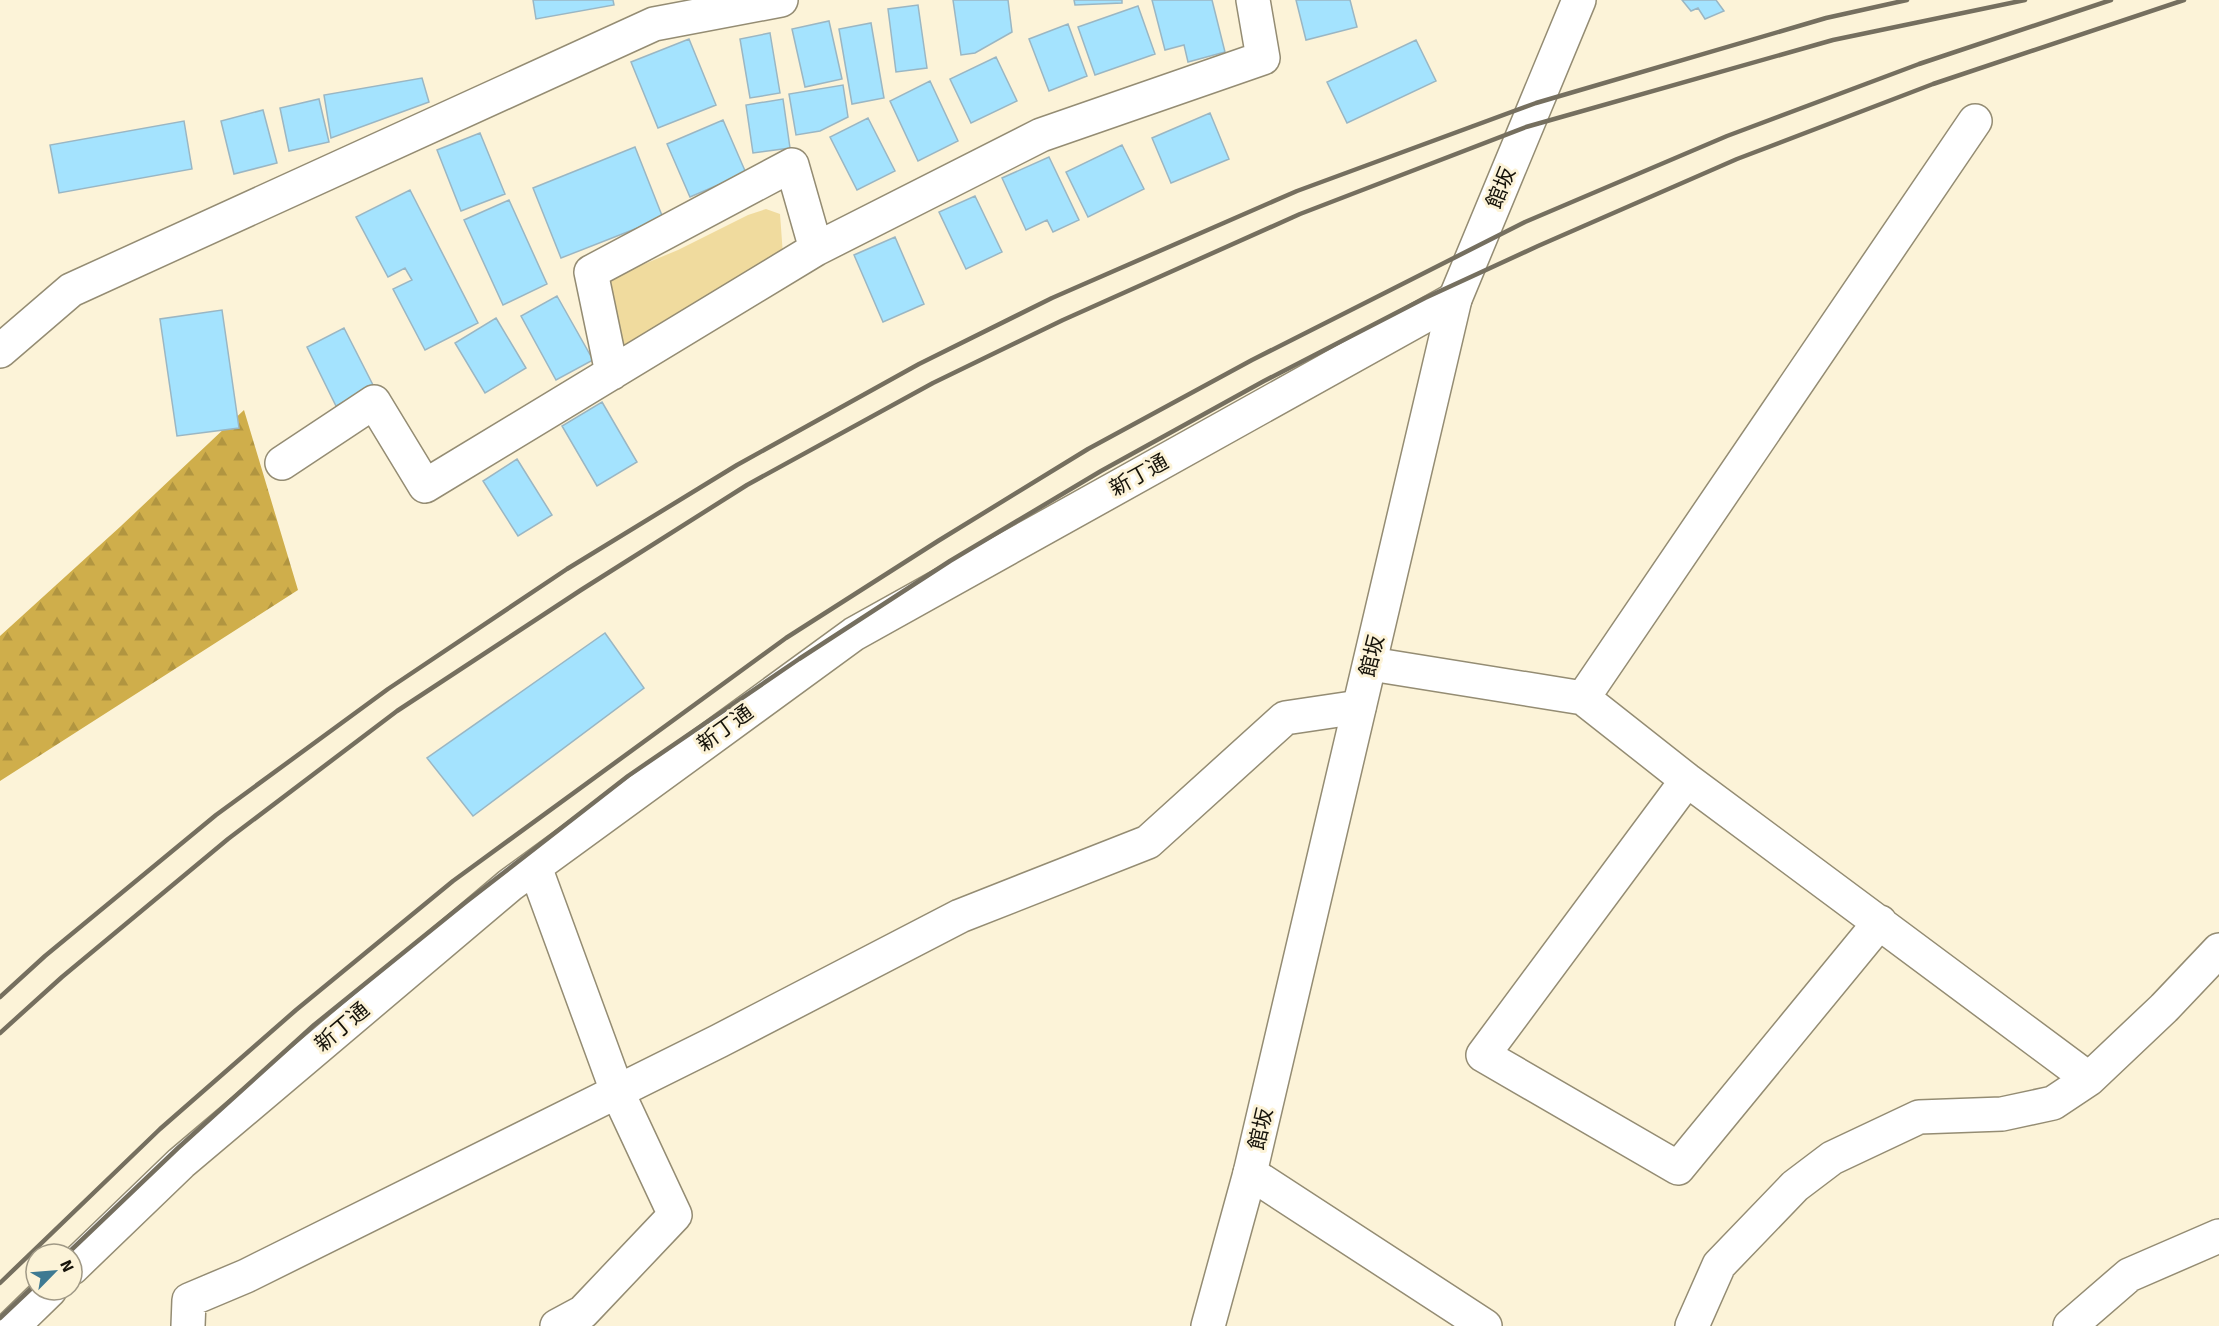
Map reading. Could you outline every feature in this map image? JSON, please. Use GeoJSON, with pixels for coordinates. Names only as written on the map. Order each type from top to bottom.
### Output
{"type":"FeatureCollection","features":[{"type":"Feature","properties":{"kind":"street"},"geometry":{"type":"LineString","coordinates":[[0,351],[71,290],[652,12],[781,0]]}},
{"type":"Feature","properties":{"kind":"street"},"geometry":{"type":"LineString","coordinates":[[282,463],[374,402],[425,486],[816,249],[1041,135],[1263,58],[1253,0]]}},
{"type":"Feature","properties":{"kind":"street","name":"館坂"},"geometry":{"type":"LineString","coordinates":[[1208,1326],[1250,1173],[1455,299],[1579,0]]}},
{"type":"Feature","properties":{"kind":"street"},"geometry":{"type":"LineString","coordinates":[[1583,698],[1974,121]]}},
{"type":"Feature","properties":{"kind":"street"},"geometry":{"type":"LineString","coordinates":[[612,373],[591,272],[792,165],[816,249]]}},
{"type":"Feature","properties":{"kind":"street","name":"新丁通"},"geometry":{"type":"LineString","coordinates":[[84,1257],[182,1162],[510,885],[855,634],[1455,299]]}},
{"type":"Feature","properties":{"kind":"street"},"geometry":{"type":"LineString","coordinates":[[1371,664],[1583,698],[1687,780],[2089,1079]]}},
{"type":"Feature","properties":{"kind":"street"},"geometry":{"type":"LineString","coordinates":[[188,1326],[189,1300],[246,1276],[617,1091],[960,916],[1148,842],[1285,718],[1359,707]]}},
{"type":"Feature","properties":{"kind":"street"},"geometry":{"type":"LineString","coordinates":[[1687,780],[1483,1055],[1678,1168],[1880,922]]}},
{"type":"Feature","properties":{"kind":"street"},"geometry":{"type":"LineString","coordinates":[[535,867],[617,1091],[675,1215],[583,1312],[557,1326]]}},
{"type":"Feature","properties":{"kind":"street"},"geometry":{"type":"LineString","coordinates":[[1692,1326],[1719,1265],[1795,1186],[1832,1158],[1919,1118],[2002,1114],[2053,1103],[2089,1079],[2164,1008],[2219,950]]}},
{"type":"Feature","properties":{"kind":"street"},"geometry":{"type":"LineString","coordinates":[[1250,1173],[1485,1326]]}},
{"type":"Feature","properties":{"kind":"street"},"geometry":{"type":"LineString","coordinates":[[2071,1326],[2129,1275],[2219,1236]]}},
{"type":"Feature","properties":{"kind":"street"},"geometry":{"type":"LineString","coordinates":[[13,1326],[38,1302]]}},
{"type":"Feature","properties":{"kind":"green space"},"geometry":{"type":"Polygon","coordinates":[[[244,410],[298,590],[0,781],[0,636],[244,410]]]}},
{"type":"Feature","properties":{"kind":"shaded area"},"geometry":{"type":"Polygon","coordinates":[[[766,209],[780,214],[783,255],[623,356],[608,279],[678,250],[748,215],[766,209]]]}},
{"type":"Feature","properties":{"kind":"building"},"geometry":{"type":"Polygon","coordinates":[[[533,0],[613,0],[614,5],[536,19],[533,0]]]}},
{"type":"Feature","properties":{"kind":"building"},"geometry":{"type":"Polygon","coordinates":[[[953,0],[1008,0],[1012,32],[975,53],[961,55],[953,0]]]}},
{"type":"Feature","properties":{"kind":"building"},"geometry":{"type":"Polygon","coordinates":[[[1074,0],[1122,0],[1122,3],[1075,5],[1074,0]]]}},
{"type":"Feature","properties":{"kind":"building"},"geometry":{"type":"Polygon","coordinates":[[[1152,0],[1212,0],[1225,52],[1188,62],[1184,45],[1165,50],[1152,0]]]}},
{"type":"Feature","properties":{"kind":"building"},"geometry":{"type":"Polygon","coordinates":[[[1296,0],[1350,0],[1357,27],[1306,40],[1296,0]]]}},
{"type":"Feature","properties":{"kind":"building"},"geometry":{"type":"Polygon","coordinates":[[[1682,0],[1716,0],[1724,11],[1705,19],[1698,8],[1691,11],[1682,0]]]}},
{"type":"Feature","properties":{"kind":"building"},"geometry":{"type":"Polygon","coordinates":[[[918,5],[927,68],[896,72],[888,9],[918,5]]]}},
{"type":"Feature","properties":{"kind":"building"},"geometry":{"type":"Polygon","coordinates":[[[1138,6],[1155,54],[1095,75],[1078,27],[1138,6]]]}},
{"type":"Feature","properties":{"kind":"building"},"geometry":{"type":"Polygon","coordinates":[[[829,21],[842,79],[805,87],[792,29],[829,21]]]}},
{"type":"Feature","properties":{"kind":"building"},"geometry":{"type":"Polygon","coordinates":[[[871,23],[884,98],[852,104],[839,29],[871,23]]]}},
{"type":"Feature","properties":{"kind":"building"},"geometry":{"type":"Polygon","coordinates":[[[1068,24],[1087,76],[1049,91],[1029,39],[1068,24]]]}},
{"type":"Feature","properties":{"kind":"building"},"geometry":{"type":"Polygon","coordinates":[[[770,33],[780,93],[750,98],[740,39],[770,33]]]}},
{"type":"Feature","properties":{"kind":"building"},"geometry":{"type":"Polygon","coordinates":[[[689,39],[716,105],[658,128],[631,62],[689,39]]]}},
{"type":"Feature","properties":{"kind":"building"},"geometry":{"type":"Polygon","coordinates":[[[1416,40],[1436,81],[1347,123],[1327,82],[1416,40]]]}},
{"type":"Feature","properties":{"kind":"building"},"geometry":{"type":"Polygon","coordinates":[[[996,57],[1017,101],[971,123],[950,79],[996,57]]]}},
{"type":"Feature","properties":{"kind":"building"},"geometry":{"type":"Polygon","coordinates":[[[422,78],[429,102],[331,138],[324,95],[422,78]]]}},
{"type":"Feature","properties":{"kind":"building"},"geometry":{"type":"Polygon","coordinates":[[[930,81],[958,141],[918,161],[890,101],[930,81]]]}},
{"type":"Feature","properties":{"kind":"building"},"geometry":{"type":"Polygon","coordinates":[[[843,85],[848,117],[820,131],[796,135],[789,94],[843,85]]]}},
{"type":"Feature","properties":{"kind":"building"},"geometry":{"type":"Polygon","coordinates":[[[319,99],[329,142],[289,151],[280,108],[319,99]]]}},
{"type":"Feature","properties":{"kind":"building"},"geometry":{"type":"Polygon","coordinates":[[[783,99],[790,148],[753,153],[746,105],[783,99]]]}},
{"type":"Feature","properties":{"kind":"building"},"geometry":{"type":"Polygon","coordinates":[[[263,110],[277,163],[234,174],[221,121],[263,110]]]}},
{"type":"Feature","properties":{"kind":"building"},"geometry":{"type":"Polygon","coordinates":[[[1210,113],[1229,159],[1171,183],[1152,138],[1210,113]]]}},
{"type":"Feature","properties":{"kind":"building"},"geometry":{"type":"Polygon","coordinates":[[[868,118],[895,171],[857,190],[830,137],[868,118]]]}},
{"type":"Feature","properties":{"kind":"building"},"geometry":{"type":"Polygon","coordinates":[[[723,120],[746,173],[690,197],[667,144],[723,120]]]}},
{"type":"Feature","properties":{"kind":"building"},"geometry":{"type":"Polygon","coordinates":[[[184,121],[192,169],[59,193],[50,145],[184,121]]]}},
{"type":"Feature","properties":{"kind":"building"},"geometry":{"type":"Polygon","coordinates":[[[480,133],[505,194],[461,211],[437,150],[480,133]]]}},
{"type":"Feature","properties":{"kind":"building"},"geometry":{"type":"Polygon","coordinates":[[[1122,145],[1144,189],[1088,217],[1066,172],[1122,145]]]}},
{"type":"Feature","properties":{"kind":"building"},"geometry":{"type":"Polygon","coordinates":[[[635,147],[663,218],[561,258],[533,188],[635,147]]]}},
{"type":"Feature","properties":{"kind":"building"},"geometry":{"type":"Polygon","coordinates":[[[1049,157],[1079,220],[1053,232],[1047,220],[1026,230],[1002,178],[1049,157]]]}},
{"type":"Feature","properties":{"kind":"building"},"geometry":{"type":"Polygon","coordinates":[[[410,190],[478,323],[425,350],[393,289],[412,280],[405,268],[388,277],[356,217],[410,190]]]}},
{"type":"Feature","properties":{"kind":"building"},"geometry":{"type":"Polygon","coordinates":[[[975,196],[1002,252],[966,269],[939,212],[975,196]]]}},
{"type":"Feature","properties":{"kind":"building"},"geometry":{"type":"Polygon","coordinates":[[[509,200],[547,284],[503,305],[464,220],[509,200]]]}},
{"type":"Feature","properties":{"kind":"building"},"geometry":{"type":"Polygon","coordinates":[[[895,237],[924,304],[883,322],[854,255],[895,237]]]}},
{"type":"Feature","properties":{"kind":"building"},"geometry":{"type":"Polygon","coordinates":[[[557,296],[593,360],[556,380],[521,316],[557,296]]]}},
{"type":"Feature","properties":{"kind":"building"},"geometry":{"type":"Polygon","coordinates":[[[222,310],[239,428],[177,436],[160,319],[222,310]]]}},
{"type":"Feature","properties":{"kind":"building"},"geometry":{"type":"Polygon","coordinates":[[[496,318],[526,368],[485,393],[455,343],[496,318]]]}},
{"type":"Feature","properties":{"kind":"building"},"geometry":{"type":"Polygon","coordinates":[[[344,328],[374,387],[336,406],[307,347],[344,328]]]}},
{"type":"Feature","properties":{"kind":"building"},"geometry":{"type":"Polygon","coordinates":[[[602,402],[637,462],[597,486],[562,426],[602,402]]]}},
{"type":"Feature","properties":{"kind":"building"},"geometry":{"type":"Polygon","coordinates":[[[517,459],[552,515],[518,536],[483,481],[517,459]]]}},
{"type":"Feature","properties":{"kind":"building"},"geometry":{"type":"Polygon","coordinates":[[[605,633],[644,688],[473,816],[427,758],[605,633]]]}},
{"type":"Feature","properties":{"kind":"railway"},"geometry":{"type":"LineString","coordinates":[[0,997],[45,956],[216,815],[388,689],[567,569],[737,465],[919,364],[1052,298],[1297,191],[1536,103],[1826,18],[1907,0]]}},
{"type":"Feature","properties":{"kind":"railway"},"geometry":{"type":"LineString","coordinates":[[0,1033],[62,977],[228,839],[397,711],[581,590],[747,485],[933,383],[1063,320],[1300,214],[1526,127],[1833,40],[2025,0]]}},
{"type":"Feature","properties":{"kind":"railway"},"geometry":{"type":"LineString","coordinates":[[0,1283],[160,1129],[296,1010],[453,881],[786,638],[1088,449],[1252,360],[1525,222],[1727,136],[1919,64],[2111,0]]}},
{"type":"Feature","properties":{"kind":"railway"},"geometry":{"type":"LineString","coordinates":[[80,1242],[178,1148],[314,1025],[466,902],[628,776],[799,659],[950,561],[1101,471],[1264,381],[1425,298],[1737,159],[1933,84],[2184,0]]}},
{"type":"Feature","properties":{"kind":"railway"},"geometry":{"type":"LineString","coordinates":[[0,1318],[24,1295]]}}]}
